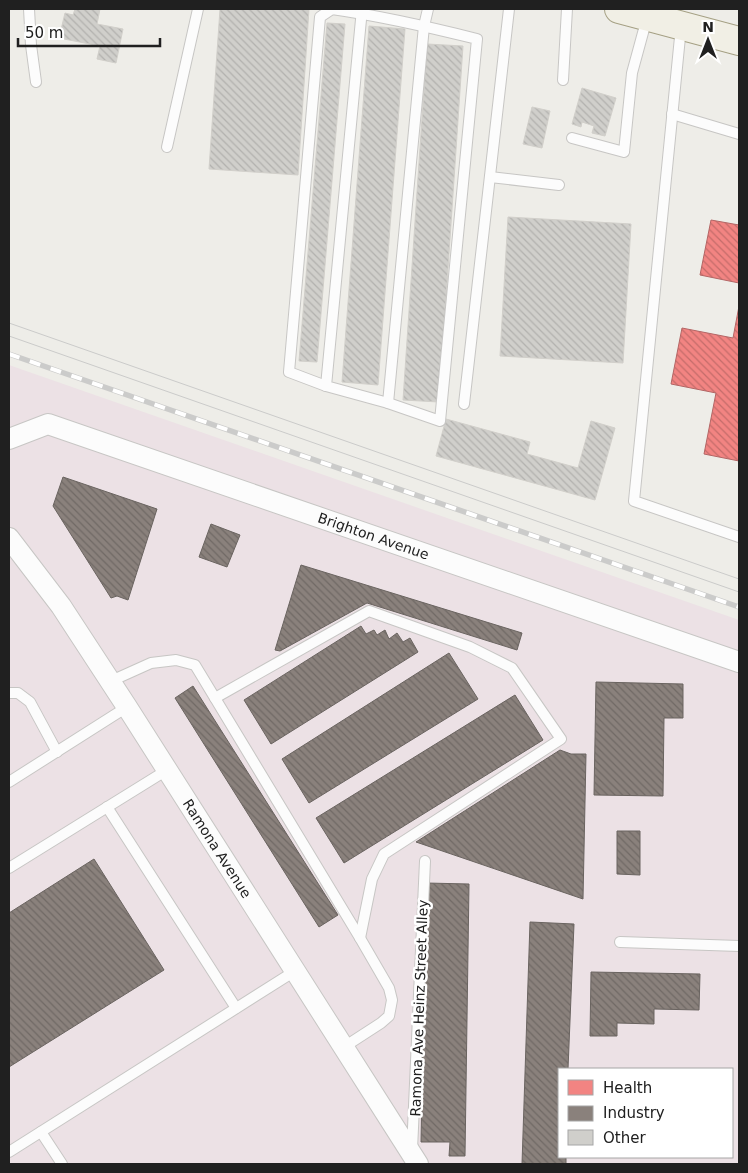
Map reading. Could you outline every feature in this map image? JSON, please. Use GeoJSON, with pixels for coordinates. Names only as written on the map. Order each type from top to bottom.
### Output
{"type":"FeatureCollection","features":[{"type":"Feature","properties":{"kind":"main road"},"geometry":{"type":"LineString","coordinates":[[619,9],[739,41]]}},
{"type":"Feature","properties":{"kind":"street","name":"Brighton Avenue"},"geometry":{"type":"LineString","coordinates":[[9,439],[48,424],[739,662]]}},
{"type":"Feature","properties":{"kind":"street","name":"Ramona Avenue"},"geometry":{"type":"LineString","coordinates":[[9,538],[60,606],[127,707],[415,1160]]}},
{"type":"Feature","properties":{"kind":"lane"},"geometry":{"type":"LineString","coordinates":[[29,9],[36,82]]}},
{"type":"Feature","properties":{"kind":"lane"},"geometry":{"type":"LineString","coordinates":[[168,148],[198,9]]}},
{"type":"Feature","properties":{"kind":"lane"},"geometry":{"type":"LineString","coordinates":[[332,9],[362,11],[477,38],[440,421],[388,403],[326,386],[289,372],[320,17],[332,9]]}},
{"type":"Feature","properties":{"kind":"lane"},"geometry":{"type":"LineString","coordinates":[[388,403],[424,26],[428,9]]}},
{"type":"Feature","properties":{"kind":"lane"},"geometry":{"type":"LineString","coordinates":[[464,404],[509,9]]}},
{"type":"Feature","properties":{"kind":"lane"},"geometry":{"type":"LineString","coordinates":[[563,80],[567,9]]}},
{"type":"Feature","properties":{"kind":"lane"},"geometry":{"type":"LineString","coordinates":[[326,386],[362,11]]}},
{"type":"Feature","properties":{"kind":"lane"},"geometry":{"type":"LineString","coordinates":[[572,138],[624,152],[632,73],[648,17]]}},
{"type":"Feature","properties":{"kind":"lane"},"geometry":{"type":"LineString","coordinates":[[681,26],[634,501],[739,537]]}},
{"type":"Feature","properties":{"kind":"lane"},"geometry":{"type":"LineString","coordinates":[[672,114],[739,134]]}},
{"type":"Feature","properties":{"kind":"lane"},"geometry":{"type":"LineString","coordinates":[[490,177],[559,186]]}},
{"type":"Feature","properties":{"kind":"lane"},"geometry":{"type":"LineString","coordinates":[[215,698],[369,611],[470,647],[512,668],[561,739],[384,854],[372,879],[360,938]]}},
{"type":"Feature","properties":{"kind":"lane"},"geometry":{"type":"LineString","coordinates":[[110,681],[151,663],[176,660],[195,665],[389,988],[392,1000],[389,1016],[344,1047]]}},
{"type":"Feature","properties":{"kind":"lane"},"geometry":{"type":"LineString","coordinates":[[9,694],[18,693],[30,702],[57,752]]}},
{"type":"Feature","properties":{"kind":"lane"},"geometry":{"type":"LineString","coordinates":[[9,782],[127,707]]}},
{"type":"Feature","properties":{"kind":"lane"},"geometry":{"type":"LineString","coordinates":[[9,868],[168,770]]}},
{"type":"Feature","properties":{"kind":"lane"},"geometry":{"type":"LineString","coordinates":[[107,807],[236,1008]]}},
{"type":"Feature","properties":{"kind":"lane","name":"Ramona Ave Heinz Street Alley"},"geometry":{"type":"LineString","coordinates":[[415,1160],[425,861]]}},
{"type":"Feature","properties":{"kind":"lane"},"geometry":{"type":"LineString","coordinates":[[620,942],[739,946]]}},
{"type":"Feature","properties":{"kind":"lane"},"geometry":{"type":"LineString","coordinates":[[9,1152],[295,971]]}},
{"type":"Feature","properties":{"kind":"lane"},"geometry":{"type":"LineString","coordinates":[[41,1132],[62,1164]]}},
{"type":"Feature","properties":{"kind":"shaded area"},"geometry":{"type":"Polygon","coordinates":[[[9,365],[739,620],[739,1164],[9,1164],[9,365]]]}},
{"type":"Feature","properties":{"kind":"building: Health"},"geometry":{"type":"Polygon","coordinates":[[[711,220],[739,225],[739,283],[700,275],[711,220]]]}},
{"type":"Feature","properties":{"kind":"building: Health"},"geometry":{"type":"Polygon","coordinates":[[[739,306],[739,461],[704,454],[716,393],[671,384],[682,328],[733,338],[739,306]]]}},
{"type":"Feature","properties":{"kind":"building: Industry"},"geometry":{"type":"Polygon","coordinates":[[[63,477],[157,509],[128,600],[117,596],[111,598],[53,506],[63,477]]]}},
{"type":"Feature","properties":{"kind":"building: Industry"},"geometry":{"type":"Polygon","coordinates":[[[211,524],[240,535],[227,567],[199,557],[211,524]]]}},
{"type":"Feature","properties":{"kind":"building: Industry"},"geometry":{"type":"Polygon","coordinates":[[[301,565],[522,633],[517,650],[367,603],[280,651],[275,650],[301,565]]]}},
{"type":"Feature","properties":{"kind":"building: Industry"},"geometry":{"type":"Polygon","coordinates":[[[361,626],[366,634],[374,630],[377,635],[385,630],[389,639],[397,633],[403,642],[410,638],[418,652],[271,744],[244,700],[361,626]]]}},
{"type":"Feature","properties":{"kind":"building: Industry"},"geometry":{"type":"Polygon","coordinates":[[[449,653],[478,699],[309,803],[282,759],[449,653]]]}},
{"type":"Feature","properties":{"kind":"building: Industry"},"geometry":{"type":"Polygon","coordinates":[[[596,682],[683,684],[683,718],[664,718],[663,796],[594,795],[596,682]]]}},
{"type":"Feature","properties":{"kind":"building: Industry"},"geometry":{"type":"Polygon","coordinates":[[[193,686],[338,915],[319,927],[175,698],[193,686]]]}},
{"type":"Feature","properties":{"kind":"building: Industry"},"geometry":{"type":"Polygon","coordinates":[[[515,695],[543,740],[344,863],[316,818],[515,695]]]}},
{"type":"Feature","properties":{"kind":"building: Industry"},"geometry":{"type":"Polygon","coordinates":[[[560,750],[571,754],[586,754],[583,899],[416,842],[560,750]]]}},
{"type":"Feature","properties":{"kind":"building: Industry"},"geometry":{"type":"Polygon","coordinates":[[[617,831],[640,831],[640,875],[617,874],[617,831]]]}},
{"type":"Feature","properties":{"kind":"building: Industry"},"geometry":{"type":"Polygon","coordinates":[[[94,859],[164,970],[9,1067],[9,913],[94,859]]]}},
{"type":"Feature","properties":{"kind":"building: Industry"},"geometry":{"type":"Polygon","coordinates":[[[426,883],[469,884],[465,1156],[449,1156],[450,1142],[421,1142],[426,883]]]}},
{"type":"Feature","properties":{"kind":"building: Industry"},"geometry":{"type":"Polygon","coordinates":[[[530,922],[574,924],[568,1068],[558,1068],[558,1158],[566,1158],[566,1164],[522,1164],[530,922]]]}},
{"type":"Feature","properties":{"kind":"building: Industry"},"geometry":{"type":"Polygon","coordinates":[[[591,972],[700,974],[699,1010],[654,1009],[654,1024],[617,1023],[617,1036],[590,1036],[591,972]]]}},
{"type":"Feature","properties":{"kind":"building: Other"},"geometry":{"type":"Polygon","coordinates":[[[75,9],[100,9],[97,24],[123,29],[116,63],[97,59],[100,46],[59,38],[65,13],[73,15],[75,9]]]}},
{"type":"Feature","properties":{"kind":"building: Other"},"geometry":{"type":"Polygon","coordinates":[[[220,9],[309,9],[298,175],[209,169],[220,9]]]}},
{"type":"Feature","properties":{"kind":"building: Other"},"geometry":{"type":"Polygon","coordinates":[[[327,23],[345,24],[317,362],[299,361],[327,23]]]}},
{"type":"Feature","properties":{"kind":"building: Other"},"geometry":{"type":"Polygon","coordinates":[[[369,26],[405,29],[378,385],[342,382],[369,26]]]}},
{"type":"Feature","properties":{"kind":"building: Other"},"geometry":{"type":"Polygon","coordinates":[[[427,44],[463,46],[439,402],[403,400],[427,44]]]}},
{"type":"Feature","properties":{"kind":"building: Other"},"geometry":{"type":"Polygon","coordinates":[[[582,88],[616,98],[605,136],[592,133],[594,126],[582,122],[581,127],[572,124],[582,88]]]}},
{"type":"Feature","properties":{"kind":"building: Other"},"geometry":{"type":"Polygon","coordinates":[[[532,107],[550,111],[542,148],[523,144],[532,107]]]}},
{"type":"Feature","properties":{"kind":"building: Other"},"geometry":{"type":"Polygon","coordinates":[[[508,217],[631,224],[623,363],[500,356],[508,217]]]}},
{"type":"Feature","properties":{"kind":"building: Other"},"geometry":{"type":"Polygon","coordinates":[[[446,419],[530,442],[527,454],[578,468],[591,421],[615,428],[595,500],[436,456],[446,419]]]}},
{"type":"Feature","properties":{"kind":"tram line"},"geometry":{"type":"LineString","coordinates":[[9,323],[739,579]]}},
{"type":"Feature","properties":{"kind":"tram line"},"geometry":{"type":"LineString","coordinates":[[9,336],[739,592]]}},
{"type":"Feature","properties":{"kind":"railway"},"geometry":{"type":"LineString","coordinates":[[9,354],[739,607]]}}]}
